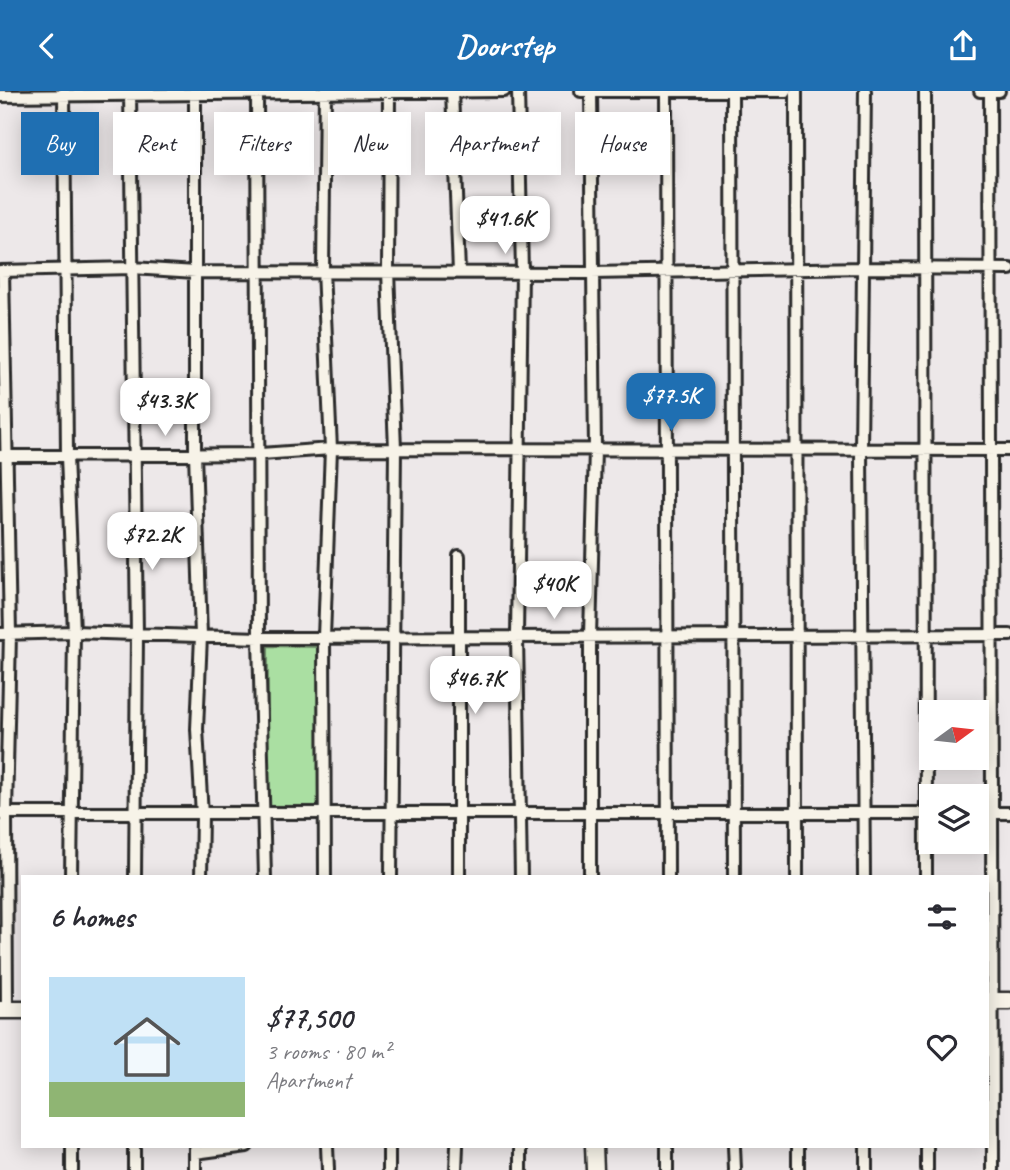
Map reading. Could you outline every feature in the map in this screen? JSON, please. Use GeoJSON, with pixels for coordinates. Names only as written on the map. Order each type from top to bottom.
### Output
{"type":"FeatureCollection","features":[{"type":"Feature","properties":{"kind":"main road"},"geometry":{"type":"LineString","coordinates":[[990,1001],[1010,1001]]}},
{"type":"Feature","properties":{"kind":"main road"},"geometry":{"type":"LineString","coordinates":[[594,1148],[595,1170]]}},
{"type":"Feature","properties":{"kind":"street"},"geometry":{"type":"LineString","coordinates":[[0,96],[64,92],[504,91]]}},
{"type":"Feature","properties":{"kind":"street"},"geometry":{"type":"LineString","coordinates":[[518,91],[522,272],[517,636],[521,875]]}},
{"type":"Feature","properties":{"kind":"street"},"geometry":{"type":"LineString","coordinates":[[581,91],[786,91]]}},
{"type":"Feature","properties":{"kind":"street"},"geometry":{"type":"LineString","coordinates":[[590,875],[590,636],[595,449],[591,91]]}},
{"type":"Feature","properties":{"kind":"street"},"geometry":{"type":"LineString","coordinates":[[796,91],[797,875]]}},
{"type":"Feature","properties":{"kind":"street"},"geometry":{"type":"LineString","coordinates":[[864,91],[865,268],[861,450],[864,875]]}},
{"type":"Feature","properties":{"kind":"street"},"geometry":{"type":"LineString","coordinates":[[925,91],[929,784]]}},
{"type":"Feature","properties":{"kind":"street"},"geometry":{"type":"LineString","coordinates":[[980,91],[999,91]]}},
{"type":"Feature","properties":{"kind":"street"},"geometry":{"type":"LineString","coordinates":[[990,91],[990,1001],[993,1170]]}},
{"type":"Feature","properties":{"kind":"street"},"geometry":{"type":"LineString","coordinates":[[64,92],[67,456],[74,632],[71,875]]}},
{"type":"Feature","properties":{"kind":"street"},"geometry":{"type":"LineString","coordinates":[[130,92],[137,634],[135,875]]}},
{"type":"Feature","properties":{"kind":"street"},"geometry":{"type":"LineString","coordinates":[[195,92],[195,453],[201,636],[197,729],[202,815],[201,875]]}},
{"type":"Feature","properties":{"kind":"street"},"geometry":{"type":"LineString","coordinates":[[257,92],[261,454],[259,638],[265,875]]}},
{"type":"Feature","properties":{"kind":"street"},"geometry":{"type":"LineString","coordinates":[[325,92],[323,270],[331,449],[324,637],[326,875]]}},
{"type":"Feature","properties":{"kind":"street"},"geometry":{"type":"LineString","coordinates":[[452,92],[459,272]]}},
{"type":"Feature","properties":{"kind":"street"},"geometry":{"type":"LineString","coordinates":[[666,92],[668,875]]}},
{"type":"Feature","properties":{"kind":"street"},"geometry":{"type":"LineString","coordinates":[[732,92],[734,875]]}},
{"type":"Feature","properties":{"kind":"street"},"geometry":{"type":"LineString","coordinates":[[388,93],[388,271],[394,449],[391,875]]}},
{"type":"Feature","properties":{"kind":"street"},"geometry":{"type":"LineString","coordinates":[[10,1010],[3,813],[5,634],[2,271],[132,268],[196,272],[323,270],[591,273],[865,268],[1010,269]]}},
{"type":"Feature","properties":{"kind":"street"},"geometry":{"type":"LineString","coordinates":[[2,456],[261,454],[331,449],[1010,450]]}},
{"type":"Feature","properties":{"kind":"street"},"geometry":{"type":"LineString","coordinates":[[459,556],[459,875]]}},
{"type":"Feature","properties":{"kind":"street"},"geometry":{"type":"LineString","coordinates":[[5,634],[74,632],[259,638],[1010,635]]}},
{"type":"Feature","properties":{"kind":"street"},"geometry":{"type":"LineString","coordinates":[[3,813],[919,813]]}},
{"type":"Feature","properties":{"kind":"street"},"geometry":{"type":"LineString","coordinates":[[992,813],[1010,813]]}},
{"type":"Feature","properties":{"kind":"street"},"geometry":{"type":"LineString","coordinates":[[926,875],[927,854]]}},
{"type":"Feature","properties":{"kind":"street"},"geometry":{"type":"LineString","coordinates":[[72,1148],[72,1170]]}},
{"type":"Feature","properties":{"kind":"street"},"geometry":{"type":"LineString","coordinates":[[134,1148],[134,1170]]}},
{"type":"Feature","properties":{"kind":"street"},"geometry":{"type":"LineString","coordinates":[[195,1170],[195,1150],[221,1148]]}},
{"type":"Feature","properties":{"kind":"street"},"geometry":{"type":"LineString","coordinates":[[327,1148],[328,1170]]}},
{"type":"Feature","properties":{"kind":"street"},"geometry":{"type":"LineString","coordinates":[[389,1148],[389,1170]]}},
{"type":"Feature","properties":{"kind":"street"},"geometry":{"type":"LineString","coordinates":[[456,1170],[457,1148]]}},
{"type":"Feature","properties":{"kind":"street"},"geometry":{"type":"LineString","coordinates":[[521,1148],[522,1170]]}},
{"type":"Feature","properties":{"kind":"street"},"geometry":{"type":"LineString","coordinates":[[667,1148],[667,1170]]}},
{"type":"Feature","properties":{"kind":"street"},"geometry":{"type":"LineString","coordinates":[[734,1148],[734,1170]]}},
{"type":"Feature","properties":{"kind":"street"},"geometry":{"type":"LineString","coordinates":[[798,1148],[798,1170]]}},
{"type":"Feature","properties":{"kind":"street"},"geometry":{"type":"LineString","coordinates":[[866,1148],[866,1170]]}},
{"type":"Feature","properties":{"kind":"street"},"geometry":{"type":"LineString","coordinates":[[927,1148],[927,1170]]}},
{"type":"Feature","properties":{"kind":"green space"},"geometry":{"type":"Polygon","coordinates":[[[268,646],[320,647],[320,812],[267,812],[268,646]]]}}]}
